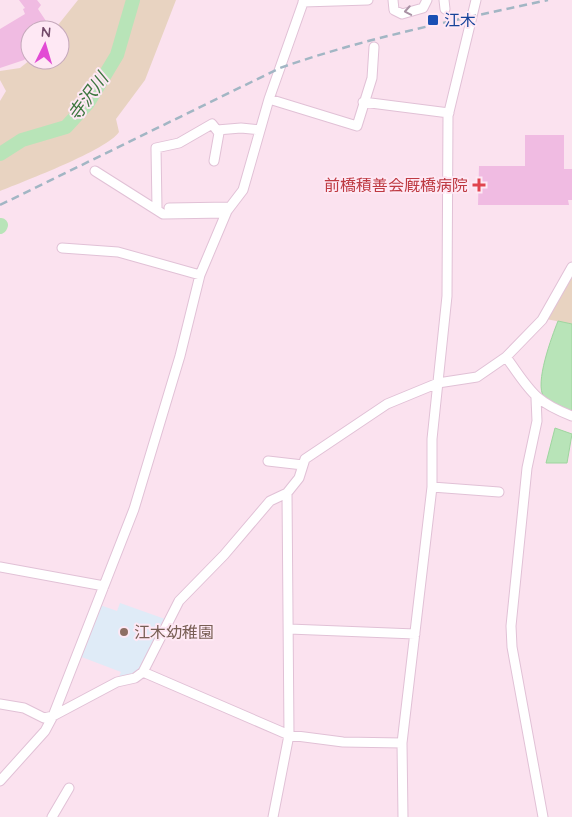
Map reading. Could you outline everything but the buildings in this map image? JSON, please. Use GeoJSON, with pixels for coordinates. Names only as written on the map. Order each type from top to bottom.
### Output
{"type":"FeatureCollection","features":[{"type":"Feature","properties":{"kind":"street"},"geometry":{"type":"LineString","coordinates":[[0,781],[45,731],[53,716],[104,586],[134,509],[159,432],[200,275],[228,210],[243,190],[269,99],[304,1],[368,0]]}},
{"type":"Feature","properties":{"kind":"street"},"geometry":{"type":"LineString","coordinates":[[393,0],[394,10],[402,14],[424,8],[427,0]]}},
{"type":"Feature","properties":{"kind":"street"},"geometry":{"type":"LineString","coordinates":[[403,817],[402,743],[432,487],[432,439],[447,296],[447,137],[449,113],[476,0]]}},
{"type":"Feature","properties":{"kind":"street"},"geometry":{"type":"LineString","coordinates":[[269,99],[357,126],[372,78],[374,47]]}},
{"type":"Feature","properties":{"kind":"street"},"geometry":{"type":"LineString","coordinates":[[363,102],[449,113]]}},
{"type":"Feature","properties":{"kind":"street"},"geometry":{"type":"LineString","coordinates":[[157,208],[156,148],[179,144],[212,124],[219,134],[214,161]]}},
{"type":"Feature","properties":{"kind":"street"},"geometry":{"type":"LineString","coordinates":[[217,130],[241,128],[260,130]]}},
{"type":"Feature","properties":{"kind":"street"},"geometry":{"type":"LineString","coordinates":[[95,171],[157,208],[163,214],[228,210]]}},
{"type":"Feature","properties":{"kind":"street"},"geometry":{"type":"LineString","coordinates":[[62,248],[118,252],[200,275]]}},
{"type":"Feature","properties":{"kind":"street"},"geometry":{"type":"LineString","coordinates":[[0,704],[24,708],[44,718],[53,716],[117,682],[134,678],[143,672],[179,601],[224,555],[270,501],[286,493],[299,478],[305,459],[387,404],[438,383],[477,377],[506,357],[542,320],[572,267]]}},
{"type":"Feature","properties":{"kind":"street"},"geometry":{"type":"LineString","coordinates":[[506,357],[536,398],[549,407],[572,416]]}},
{"type":"Feature","properties":{"kind":"street"},"geometry":{"type":"LineString","coordinates":[[536,398],[537,421],[527,468],[511,626],[512,647],[543,817]]}},
{"type":"Feature","properties":{"kind":"street"},"geometry":{"type":"LineString","coordinates":[[268,462],[303,466]]}},
{"type":"Feature","properties":{"kind":"street"},"geometry":{"type":"LineString","coordinates":[[432,487],[499,492]]}},
{"type":"Feature","properties":{"kind":"street"},"geometry":{"type":"LineString","coordinates":[[273,817],[289,735],[286,493]]}},
{"type":"Feature","properties":{"kind":"street"},"geometry":{"type":"LineString","coordinates":[[0,567],[104,586]]}},
{"type":"Feature","properties":{"kind":"street"},"geometry":{"type":"LineString","coordinates":[[289,629],[415,634]]}},
{"type":"Feature","properties":{"kind":"street"},"geometry":{"type":"LineString","coordinates":[[143,672],[289,735],[343,742],[402,743]]}},
{"type":"Feature","properties":{"kind":"street"},"geometry":{"type":"LineString","coordinates":[[52,817],[69,788]]}},
{"type":"Feature","properties":{"kind":"shaded area"},"geometry":{"type":"Polygon","coordinates":[[[78,0],[176,0],[145,80],[116,119],[119,132],[83,156],[0,191],[0,101],[6,91],[0,80],[0,71],[20,68],[20,70],[70,70],[70,20],[62,20],[78,0]]]}},
{"type":"Feature","properties":{"kind":"shaded area"},"geometry":{"type":"Polygon","coordinates":[[[572,272],[572,324],[546,319],[572,272]]]}},
{"type":"Feature","properties":{"kind":"shaded area"},"geometry":{"type":"Polygon","coordinates":[[[558,321],[572,324],[572,411],[550,402],[541,391],[542,371],[558,321]]]}},
{"type":"Feature","properties":{"kind":"shaded area"},"geometry":{"type":"Polygon","coordinates":[[[555,428],[572,434],[567,463],[546,463],[555,428]]]}},
{"type":"Feature","properties":{"kind":"shaded area"},"geometry":{"type":"Polygon","coordinates":[[[120,603],[165,619],[140,671],[118,679],[121,672],[79,656],[100,605],[117,611],[120,603]]]}},
{"type":"Feature","properties":{"kind":"waterway","name":"寺沢川"},"geometry":{"type":"LineString","coordinates":[[0,154],[22,140],[66,127],[88,103],[117,55],[133,0]]}},
{"type":"Feature","properties":{"kind":"railway"},"geometry":{"type":"LineString","coordinates":[[0,205],[280,68],[379,38],[548,0]]}},
{"type":"Feature","properties":{"kind":"place","name":"江木"},"geometry":{"type":"Point","coordinates":[433,20]}},
{"type":"Feature","properties":{"kind":"place","name":"前橋積善会厩橋病院"},"geometry":{"type":"Point","coordinates":[479,185]}},
{"type":"Feature","properties":{"kind":"place","name":"江木幼稚園"},"geometry":{"type":"Point","coordinates":[124,632]}}]}
